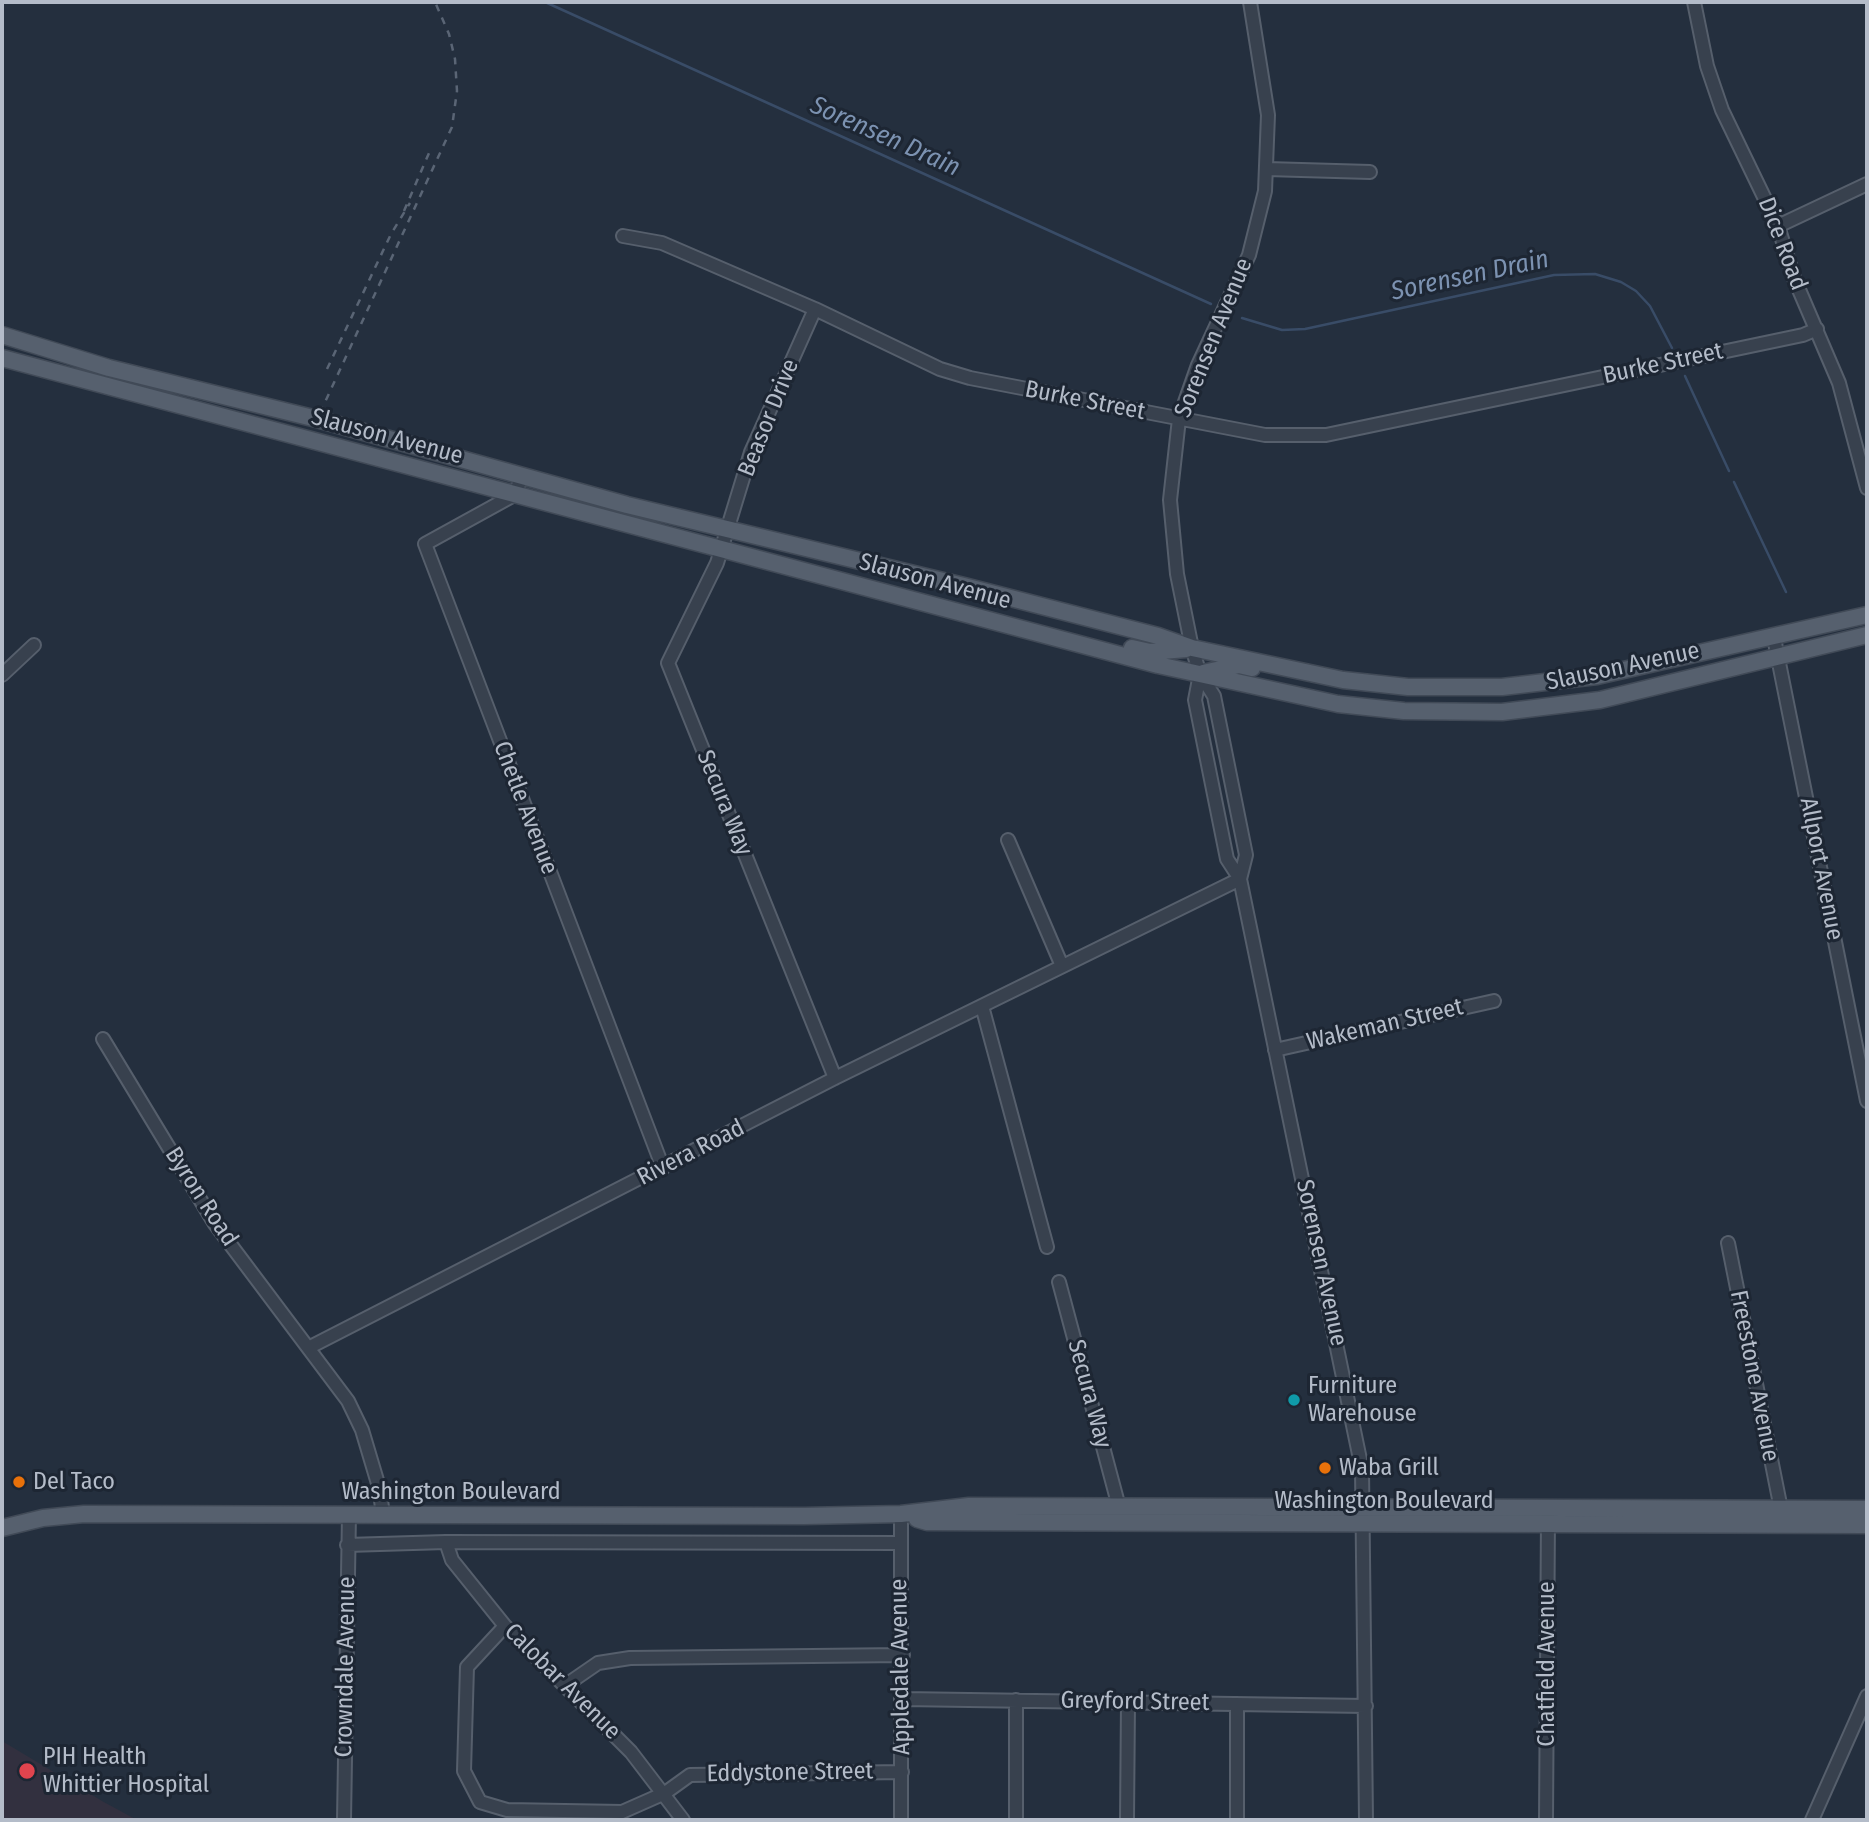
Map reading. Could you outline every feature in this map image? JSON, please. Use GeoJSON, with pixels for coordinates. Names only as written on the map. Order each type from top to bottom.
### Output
{"type":"FeatureCollection","features":[{"type":"Feature","properties":{"kind":"main road","name":"Slauson Avenue"},"geometry":{"type":"LineString","coordinates":[[2,335],[108,368],[195,388],[728,530],[1039,605],[1158,636],[1192,648],[1329,677],[1408,687],[1502,687],[1597,676],[1867,615]]}},
{"type":"Feature","properties":{"kind":"main road","name":"Slauson Avenue"},"geometry":{"type":"LineString","coordinates":[[2,358],[1082,644],[1200,674],[1338,704],[1404,711],[1502,712],[1600,700],[1867,635]]}},
{"type":"Feature","properties":{"kind":"main road"},"geometry":{"type":"LineString","coordinates":[[101,385],[108,368]]}},
{"type":"Feature","properties":{"kind":"main road"},"geometry":{"type":"LineString","coordinates":[[188,408],[195,388]]}},
{"type":"Feature","properties":{"kind":"main road"},"geometry":{"type":"LineString","coordinates":[[1082,644],[1090,640],[1150,652],[1192,648]]}},
{"type":"Feature","properties":{"kind":"main road"},"geometry":{"type":"LineString","coordinates":[[1200,674],[1239,665],[1314,682],[1329,677]]}},
{"type":"Feature","properties":{"kind":"main road","name":"Washington Boulevard"},"geometry":{"type":"LineString","coordinates":[[2,1528],[43,1518],[84,1514],[901,1514],[969,1506],[1119,1507],[1365,1515]]}},
{"type":"Feature","properties":{"kind":"main road","name":"Washington Boulevard"},"geometry":{"type":"LineString","coordinates":[[1548,1516],[1867,1509]]}},
{"type":"Feature","properties":{"kind":"main road","name":"Washington Boulevard"},"geometry":{"type":"LineString","coordinates":[[901,1514],[927,1522],[1365,1515],[1548,1516],[1867,1525]]}},
{"type":"Feature","properties":{"kind":"street","name":"Sorensen Avenue"},"geometry":{"type":"LineString","coordinates":[[1240,879],[1246,856],[1213,696],[1200,674],[1192,648],[1177,574],[1171,528],[1171,470],[1179,419],[1198,365],[1249,255],[1261,212],[1267,169],[1268,115],[1250,2]]}},
{"type":"Feature","properties":{"kind":"street","name":"Dice Road"},"geometry":{"type":"LineString","coordinates":[[1694,2],[1707,66],[1722,110],[1778,226],[1794,278],[1839,383],[1867,488]]}},
{"type":"Feature","properties":{"kind":"street"},"geometry":{"type":"LineString","coordinates":[[1267,169],[1370,172]]}},
{"type":"Feature","properties":{"kind":"street"},"geometry":{"type":"LineString","coordinates":[[1778,226],[1867,184]]}},
{"type":"Feature","properties":{"kind":"street","name":"Burke Street"},"geometry":{"type":"LineString","coordinates":[[623,236],[662,243],[815,309],[940,369],[970,378],[1265,435],[1326,435],[1803,335],[1817,329]]}},
{"type":"Feature","properties":{"kind":"street","name":"Beasor Drive"},"geometry":{"type":"LineString","coordinates":[[728,530],[751,452],[815,309]]}},
{"type":"Feature","properties":{"kind":"street"},"geometry":{"type":"LineString","coordinates":[[514,495],[523,475]]}},
{"type":"Feature","properties":{"kind":"street","name":"Chetle Avenue"},"geometry":{"type":"LineString","coordinates":[[514,495],[425,544],[663,1168]]}},
{"type":"Feature","properties":{"kind":"street","name":"Secura Way"},"geometry":{"type":"LineString","coordinates":[[728,530],[723,548],[668,663],[835,1078]]}},
{"type":"Feature","properties":{"kind":"street","name":"Allport Avenue"},"geometry":{"type":"LineString","coordinates":[[1774,638],[1867,1101]]}},
{"type":"Feature","properties":{"kind":"street"},"geometry":{"type":"LineString","coordinates":[[2,675],[34,645]]}},
{"type":"Feature","properties":{"kind":"street","name":"Sorensen Avenue"},"geometry":{"type":"LineString","coordinates":[[1200,674],[1195,700],[1227,859],[1240,879],[1358,1443],[1365,1515],[1366,1820]]}},
{"type":"Feature","properties":{"kind":"street"},"geometry":{"type":"LineString","coordinates":[[1008,840],[1062,966]]}},
{"type":"Feature","properties":{"kind":"street","name":"Rivera Road"},"geometry":{"type":"LineString","coordinates":[[310,1347],[835,1078],[1240,879]]}},
{"type":"Feature","properties":{"kind":"street","name":"Wakeman Street"},"geometry":{"type":"LineString","coordinates":[[1275,1050],[1494,1000]]}},
{"type":"Feature","properties":{"kind":"street"},"geometry":{"type":"LineString","coordinates":[[982,1006],[1047,1247]]}},
{"type":"Feature","properties":{"kind":"street","name":"Byron Road"},"geometry":{"type":"LineString","coordinates":[[103,1039],[215,1224],[310,1347]]}},
{"type":"Feature","properties":{"kind":"street","name":"Freestone Avenue"},"geometry":{"type":"LineString","coordinates":[[1728,1243],[1781,1509]]}},
{"type":"Feature","properties":{"kind":"street","name":"Secura Way"},"geometry":{"type":"LineString","coordinates":[[1059,1282],[1119,1507]]}},
{"type":"Feature","properties":{"kind":"street"},"geometry":{"type":"LineString","coordinates":[[310,1347],[348,1401],[362,1430],[379,1487],[383,1514]]}},
{"type":"Feature","properties":{"kind":"street","name":"Crowndale Avenue"},"geometry":{"type":"LineString","coordinates":[[344,1820],[349,1514]]}},
{"type":"Feature","properties":{"kind":"street","name":"Appledale Avenue"},"geometry":{"type":"LineString","coordinates":[[901,1514],[901,1820]]}},
{"type":"Feature","properties":{"kind":"street","name":"Chatfield Avenue"},"geometry":{"type":"LineString","coordinates":[[1546,1820],[1548,1516]]}},
{"type":"Feature","properties":{"kind":"street","name":"Washington Boulevard"},"geometry":{"type":"LineString","coordinates":[[347,1545],[446,1542],[899,1543]]}},
{"type":"Feature","properties":{"kind":"street","name":"Calobar Avenue"},"geometry":{"type":"LineString","coordinates":[[446,1542],[452,1560],[506,1626],[566,1685],[665,1793],[683,1820]]}},
{"type":"Feature","properties":{"kind":"street","name":"Eddystone Street"},"geometry":{"type":"LineString","coordinates":[[506,1626],[467,1667],[464,1771],[480,1802],[507,1810],[622,1812],[665,1793],[690,1775],[902,1772]]}},
{"type":"Feature","properties":{"kind":"street"},"geometry":{"type":"LineString","coordinates":[[566,1685],[598,1662],[630,1658],[903,1655]]}},
{"type":"Feature","properties":{"kind":"street"},"geometry":{"type":"LineString","coordinates":[[1812,1820],[1867,1696]]}},
{"type":"Feature","properties":{"kind":"street","name":"Greyford Street"},"geometry":{"type":"LineString","coordinates":[[903,1699],[1366,1706]]}},
{"type":"Feature","properties":{"kind":"street"},"geometry":{"type":"LineString","coordinates":[[1016,1700],[1016,1820]]}},
{"type":"Feature","properties":{"kind":"street"},"geometry":{"type":"LineString","coordinates":[[1127,1820],[1128,1702]]}},
{"type":"Feature","properties":{"kind":"street"},"geometry":{"type":"LineString","coordinates":[[1237,1704],[1237,1820]]}},
{"type":"Feature","properties":{"kind":"shaded area","name":"PIH Health Whittier Hospital"},"geometry":{"type":"Polygon","coordinates":[[[2,1741],[102,1801],[137,1820],[2,1820],[2,1741]]]}},
{"type":"Feature","properties":{"kind":"waterway","name":"Sorensen Drain"},"geometry":{"type":"LineString","coordinates":[[545,2],[1211,304]]}},
{"type":"Feature","properties":{"kind":"waterway","name":"Sorensen Drain"},"geometry":{"type":"LineString","coordinates":[[1242,318],[1282,330],[1305,329],[1554,275],[1595,274],[1621,282],[1636,291],[1650,306],[1672,348]]}},
{"type":"Feature","properties":{"kind":"waterway","name":"Sorensen Drain"},"geometry":{"type":"LineString","coordinates":[[1685,376],[1729,471]]}},
{"type":"Feature","properties":{"kind":"waterway","name":"Sorensen Drain"},"geometry":{"type":"LineString","coordinates":[[1734,482],[1786,592]]}},
{"type":"Feature","properties":{"kind":"railway"},"geometry":{"type":"LineString","coordinates":[[320,413],[452,127],[457,91],[455,59],[449,34],[435,2]]}},
{"type":"Feature","properties":{"kind":"railway"},"geometry":{"type":"LineString","coordinates":[[404,211],[429,153]]}},
{"type":"Feature","properties":{"kind":"railway"},"geometry":{"type":"LineString","coordinates":[[327,369],[391,234],[410,203]]}},
{"type":"Feature","properties":{"kind":"place","name":"Furniture Warehouse"},"geometry":{"type":"Point","coordinates":[1294,1400]}},
{"type":"Feature","properties":{"kind":"place","name":"Waba Grill"},"geometry":{"type":"Point","coordinates":[1325,1468]}},
{"type":"Feature","properties":{"kind":"place","name":"Del Taco"},"geometry":{"type":"Point","coordinates":[19,1482]}},
{"type":"Feature","properties":{"kind":"place","name":"PIH Health Whittier Hospital"},"geometry":{"type":"Point","coordinates":[27,1771]}}]}
